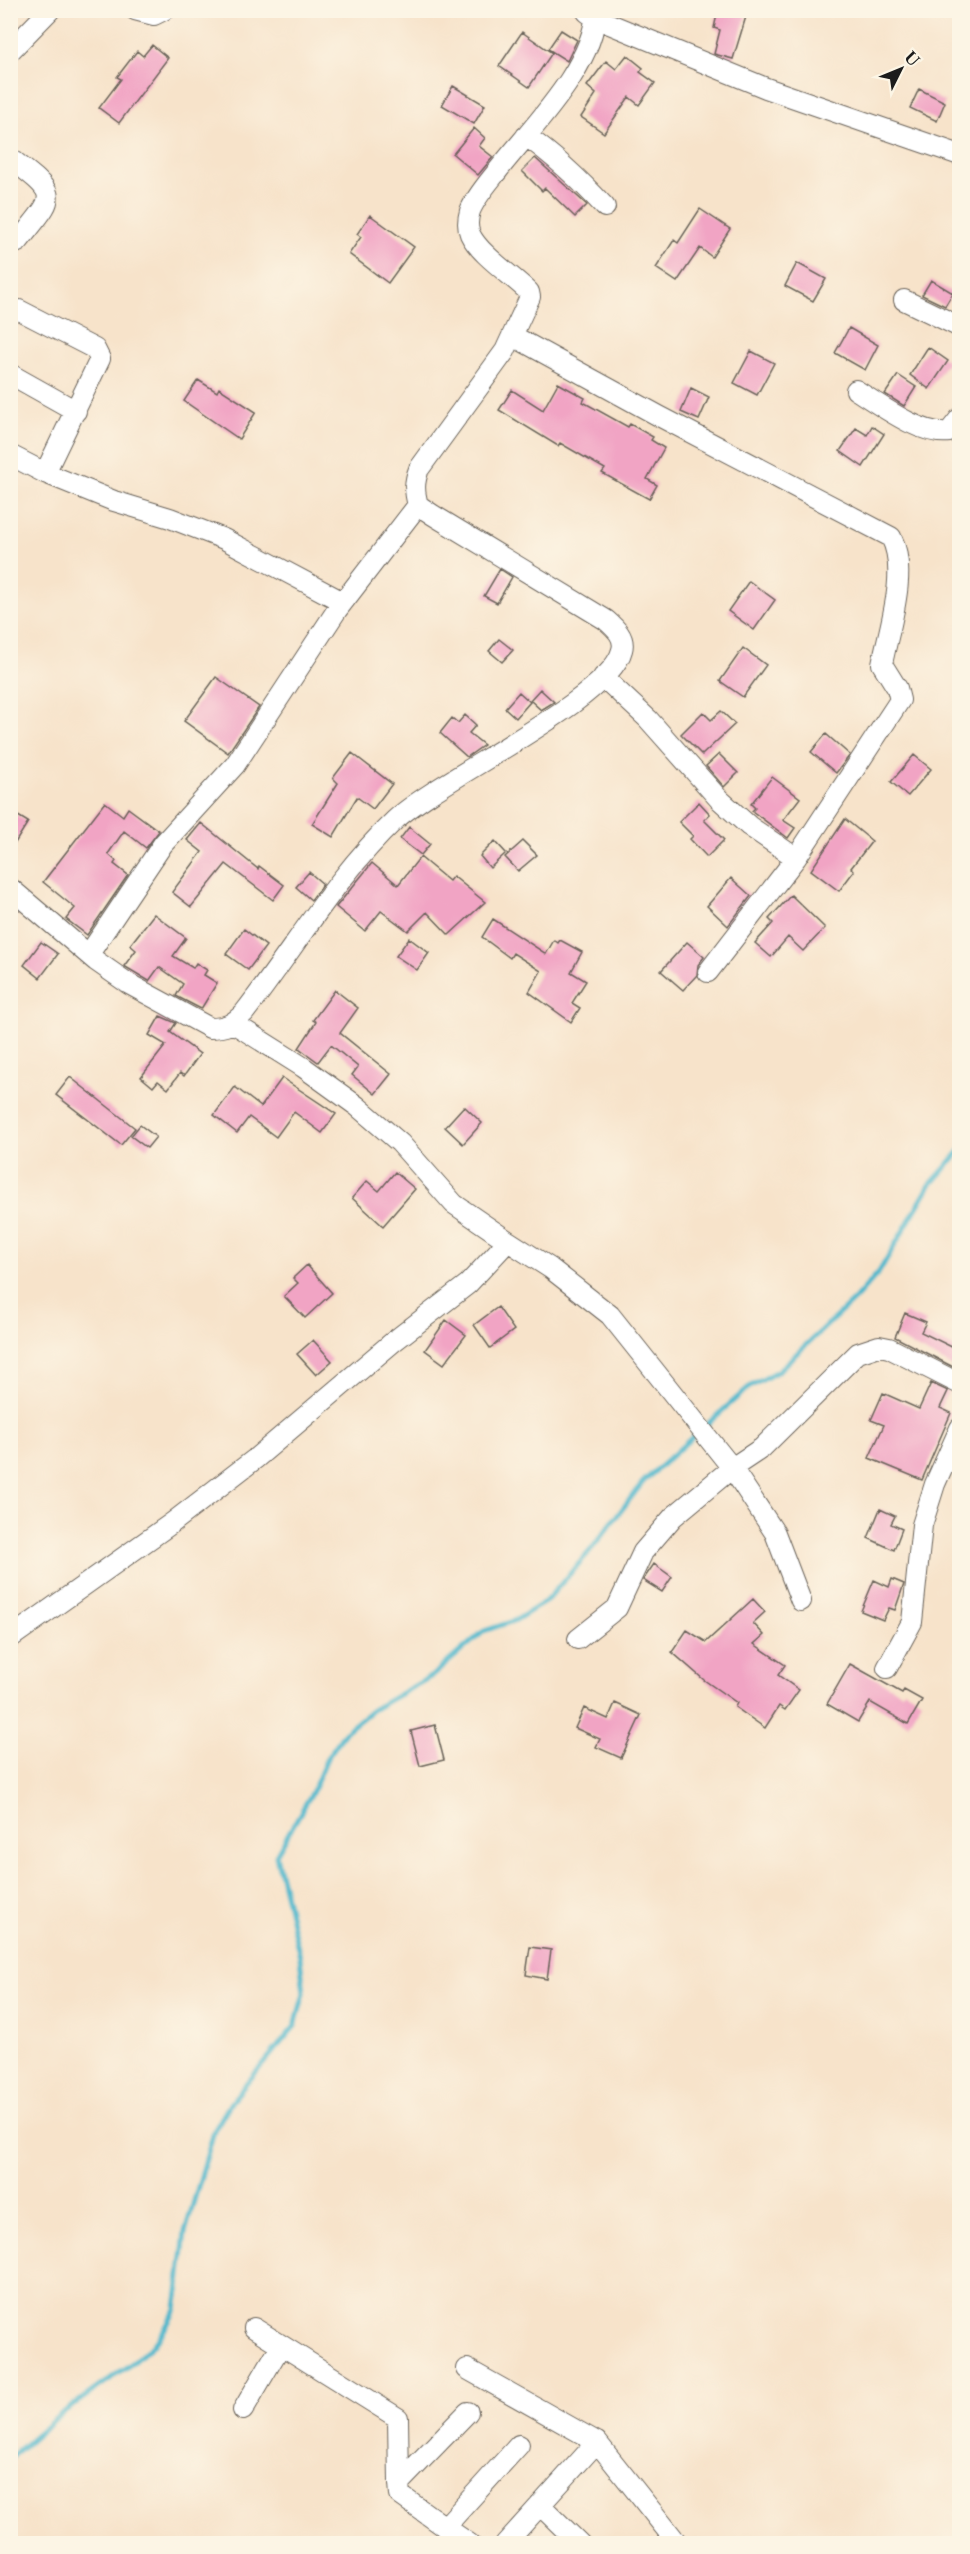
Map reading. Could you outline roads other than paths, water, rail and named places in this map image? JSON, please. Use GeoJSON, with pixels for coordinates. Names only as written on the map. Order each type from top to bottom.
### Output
{"type":"FeatureCollection","features":[{"type":"Feature","properties":{"kind":"street"},"geometry":{"type":"LineString","coordinates":[[10,51],[50,10]]}},
{"type":"Feature","properties":{"kind":"street"},"geometry":{"type":"LineString","coordinates":[[135,10],[154,15],[164,10]]}},
{"type":"Feature","properties":{"kind":"street"},"geometry":{"type":"LineString","coordinates":[[89,954],[163,844],[235,765],[343,602],[418,505],[414,482],[419,469],[492,370],[513,336],[526,310],[529,292],[474,240],[468,225],[470,212],[577,65],[587,46],[592,13],[766,88],[960,155]]}},
{"type":"Feature","properties":{"kind":"street"},"geometry":{"type":"LineString","coordinates":[[526,136],[552,154],[605,207]]}},
{"type":"Feature","properties":{"kind":"street"},"geometry":{"type":"LineString","coordinates":[[10,158],[41,182],[49,193],[48,204],[18,242],[10,244]]}},
{"type":"Feature","properties":{"kind":"street"},"geometry":{"type":"LineString","coordinates":[[904,300],[960,327]]}},
{"type":"Feature","properties":{"kind":"street"},"geometry":{"type":"LineString","coordinates":[[19,310],[99,354],[96,368],[45,473]]}},
{"type":"Feature","properties":{"kind":"street"},"geometry":{"type":"LineString","coordinates":[[513,336],[658,416],[891,537],[895,546],[898,571],[895,602],[882,664],[897,688],[900,700],[796,858],[708,972]]}},
{"type":"Feature","properties":{"kind":"street"},"geometry":{"type":"LineString","coordinates":[[10,374],[75,411]]}},
{"type":"Feature","properties":{"kind":"street"},"geometry":{"type":"LineString","coordinates":[[856,390],[920,427],[940,433],[949,432],[960,418]]}},
{"type":"Feature","properties":{"kind":"street"},"geometry":{"type":"LineString","coordinates":[[10,455],[45,473],[114,501],[170,518],[224,539],[343,602]]}},
{"type":"Feature","properties":{"kind":"street"},"geometry":{"type":"LineString","coordinates":[[10,888],[129,984],[210,1029],[223,1028],[233,1023],[259,993],[345,875],[394,822],[420,799],[546,721],[614,666],[623,647],[616,629],[575,600],[418,505]]}},
{"type":"Feature","properties":{"kind":"street"},"geometry":{"type":"LineString","coordinates":[[603,677],[648,719],[719,799],[749,826],[796,858]]}},
{"type":"Feature","properties":{"kind":"street"},"geometry":{"type":"LineString","coordinates":[[233,1023],[303,1067],[357,1106],[399,1143],[454,1204],[550,1268],[610,1316],[732,1468],[775,1533],[801,1601]]}},
{"type":"Feature","properties":{"kind":"street"},"geometry":{"type":"LineString","coordinates":[[10,1638],[172,1523],[255,1458],[393,1342],[468,1284],[508,1241]]}},
{"type":"Feature","properties":{"kind":"street"},"geometry":{"type":"LineString","coordinates":[[578,1639],[611,1616],[617,1608],[652,1538],[673,1517],[732,1468],[771,1441],[813,1401],[845,1364],[869,1348],[879,1346],[896,1351],[960,1384]]}},
{"type":"Feature","properties":{"kind":"street"},"geometry":{"type":"LineString","coordinates":[[887,1668],[912,1622],[922,1526],[935,1484],[960,1428]]}},
{"type":"Feature","properties":{"kind":"street"},"geometry":{"type":"LineString","coordinates":[[254,2328],[398,2418],[400,2495],[470,2544]]}},
{"type":"Feature","properties":{"kind":"street"},"geometry":{"type":"LineString","coordinates":[[243,2410],[281,2345]]}},
{"type":"Feature","properties":{"kind":"street"},"geometry":{"type":"LineString","coordinates":[[467,2369],[597,2442],[678,2544]]}},
{"type":"Feature","properties":{"kind":"street"},"geometry":{"type":"LineString","coordinates":[[399,2483],[468,2412]]}},
{"type":"Feature","properties":{"kind":"street"},"geometry":{"type":"LineString","coordinates":[[505,2544],[597,2442]]}},
{"type":"Feature","properties":{"kind":"street"},"geometry":{"type":"LineString","coordinates":[[445,2527],[519,2445]]}},
{"type":"Feature","properties":{"kind":"street"},"geometry":{"type":"LineString","coordinates":[[540,2505],[580,2544]]}},
{"type":"Feature","properties":{"kind":"waterway"},"geometry":{"type":"LineString","coordinates":[[705,1426],[748,1388],[778,1371],[855,1299],[879,1272],[930,1185],[960,1151]]}},
{"type":"Feature","properties":{"kind":"waterway"},"geometry":{"type":"LineString","coordinates":[[10,2458],[61,2414],[135,2361],[159,2339],[176,2309],[185,2232],[214,2131],[231,2102],[295,2026],[304,1993],[300,1957],[276,1855],[313,1791],[327,1758],[346,1731],[372,1710],[432,1676],[484,1631],[516,1620],[545,1602],[590,1551],[643,1482],[698,1432]]}}]}
